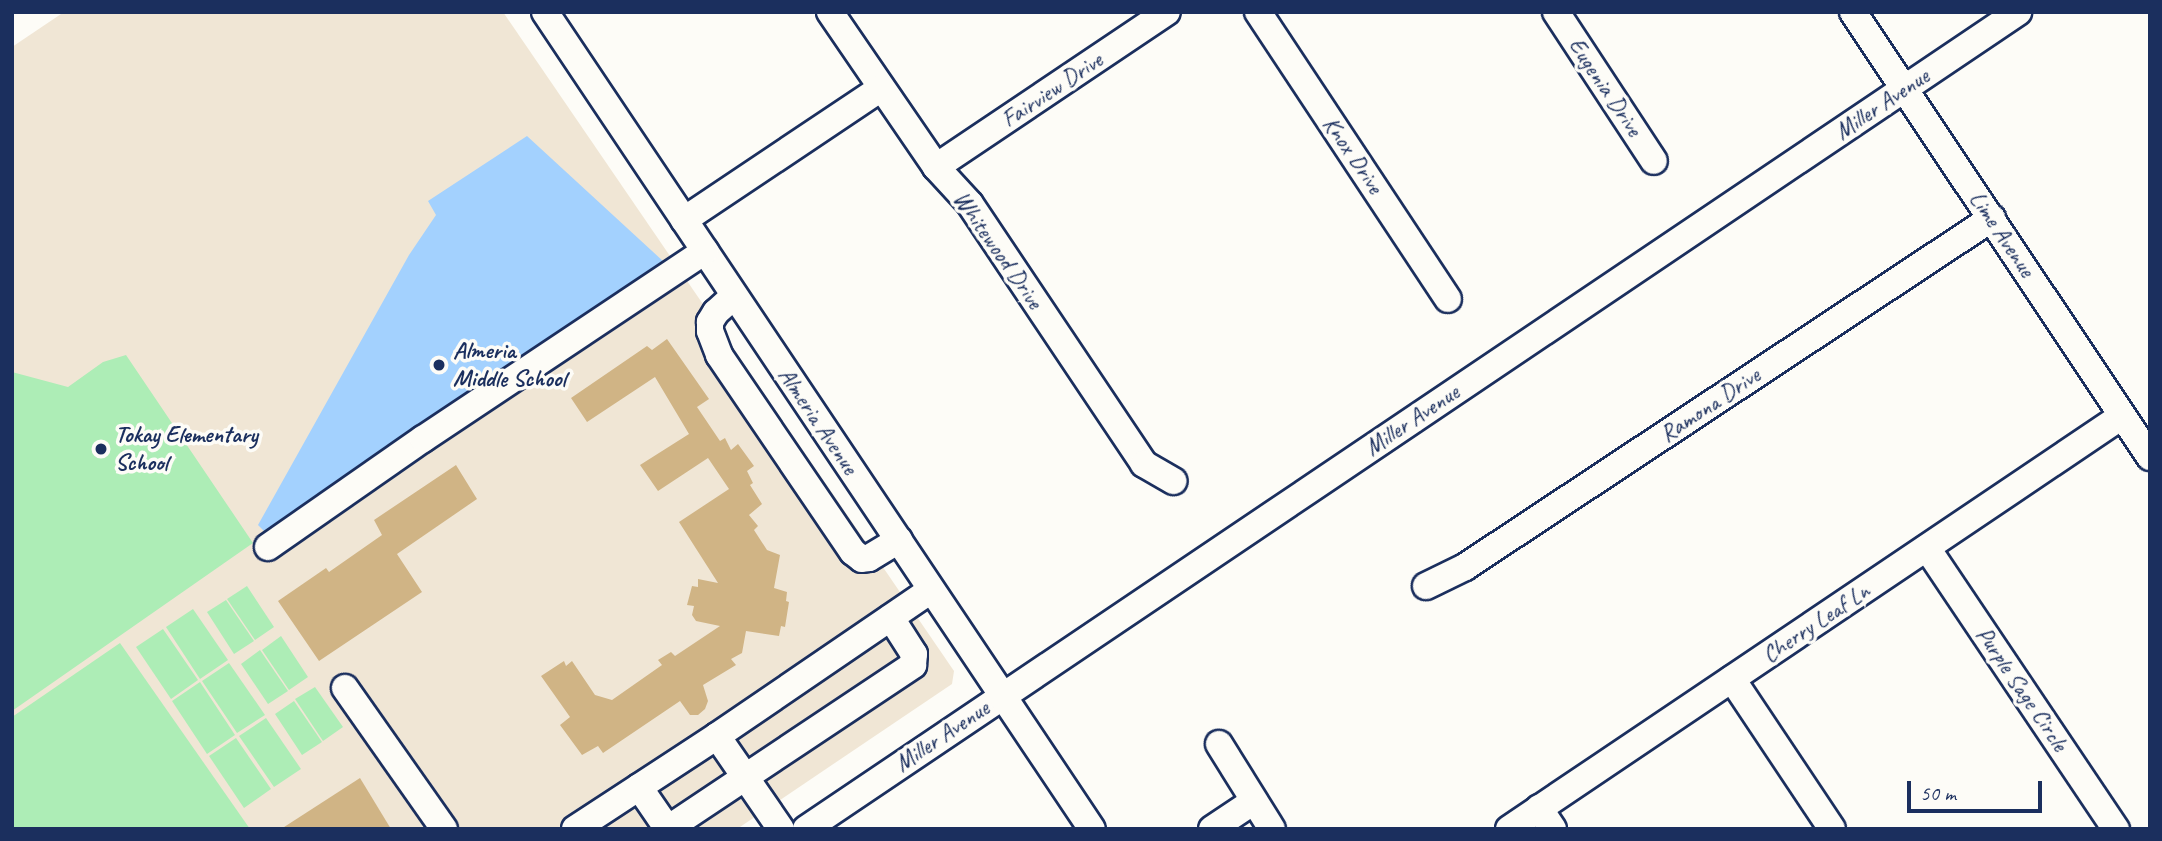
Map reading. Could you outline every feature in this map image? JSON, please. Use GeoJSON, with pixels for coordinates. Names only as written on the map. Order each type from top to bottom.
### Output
{"type":"FeatureCollection","features":[{"type":"Feature","properties":{"kind":"street","name":"Almeria Avenue"},"geometry":{"type":"LineString","coordinates":[[545,12],[1092,829]]}},
{"type":"Feature","properties":{"kind":"street","name":"Whitewood Drive"},"geometry":{"type":"LineString","coordinates":[[830,12],[880,89],[936,167],[970,204],[1144,464],[1173,481]]}},
{"type":"Feature","properties":{"kind":"street","name":"Fairview Drive"},"geometry":{"type":"LineString","coordinates":[[936,167],[1167,12]]}},
{"type":"Feature","properties":{"kind":"street","name":"Knox Drive"},"geometry":{"type":"LineString","coordinates":[[1258,12],[1448,299]]}},
{"type":"Feature","properties":{"kind":"street","name":"Eugenia Drive"},"geometry":{"type":"LineString","coordinates":[[1556,12],[1654,161]]}},
{"type":"Feature","properties":{"kind":"street","name":"Lime Avenue"},"geometry":{"type":"LineString","coordinates":[[1853,12],[2150,457]]}},
{"type":"Feature","properties":{"kind":"street","name":"Miller Avenue"},"geometry":{"type":"LineString","coordinates":[[806,829],[2018,12]]}},
{"type":"Feature","properties":{"kind":"street"},"geometry":{"type":"LineString","coordinates":[[684,220],[880,89]]}},
{"type":"Feature","properties":{"kind":"street","name":"Ramona Drive"},"geometry":{"type":"LineString","coordinates":[[1426,586],[1465,568],[1992,218]]}},
{"type":"Feature","properties":{"kind":"street"},"geometry":{"type":"LineString","coordinates":[[268,547],[423,439],[705,251]]}},
{"type":"Feature","properties":{"kind":"street"},"geometry":{"type":"LineString","coordinates":[[734,296],[716,312],[710,322],[710,331],[719,355],[853,552],[862,559],[869,558],[899,540]]}},
{"type":"Feature","properties":{"kind":"street","name":"Cherry Leaf Ln"},"geometry":{"type":"LineString","coordinates":[[1509,829],[1546,818],[1732,679],[2122,416]]}},
{"type":"Feature","properties":{"kind":"street","name":"Purple Sage Circle"},"geometry":{"type":"LineString","coordinates":[[1927,548],[2116,829]]}},
{"type":"Feature","properties":{"kind":"street"},"geometry":{"type":"LineString","coordinates":[[575,829],[931,590]]}},
{"type":"Feature","properties":{"kind":"street"},"geometry":{"type":"LineString","coordinates":[[639,787],[665,825],[672,826],[745,778],[913,665],[914,654],[891,618]]}},
{"type":"Feature","properties":{"kind":"street"},"geometry":{"type":"LineString","coordinates":[[1732,679],[1832,829]]}},
{"type":"Feature","properties":{"kind":"street"},"geometry":{"type":"LineString","coordinates":[[345,688],[444,829]]}},
{"type":"Feature","properties":{"kind":"street"},"geometry":{"type":"LineString","coordinates":[[717,736],[781,829]]}},
{"type":"Feature","properties":{"kind":"street"},"geometry":{"type":"LineString","coordinates":[[1219,744],[1272,829]]}},
{"type":"Feature","properties":{"kind":"street"},"geometry":{"type":"LineString","coordinates":[[1212,829],[1254,801]]}},
{"type":"Feature","properties":{"kind":"shaded area","name":"Almeria Middle School"},"geometry":{"type":"Polygon","coordinates":[[[64,12],[503,12],[954,671],[952,684],[737,829],[12,829],[12,47],[64,12]]]}},
{"type":"Feature","properties":{"kind":"green space","name":"Tokay Elementary School"},"geometry":{"type":"Polygon","coordinates":[[[126,355],[253,543],[12,711],[12,372],[68,387],[103,362],[126,355]]]}},
{"type":"Feature","properties":{"kind":"green space"},"geometry":{"type":"Polygon","coordinates":[[[247,586],[274,627],[255,640],[227,599],[247,586]]]}},
{"type":"Feature","properties":{"kind":"green space"},"geometry":{"type":"Polygon","coordinates":[[[226,600],[254,641],[234,654],[207,612],[226,600]]]}},
{"type":"Feature","properties":{"kind":"green space"},"geometry":{"type":"Polygon","coordinates":[[[193,609],[228,660],[200,679],[166,627],[193,609]]]}},
{"type":"Feature","properties":{"kind":"green space"},"geometry":{"type":"Polygon","coordinates":[[[163,629],[198,680],[171,699],[136,647],[163,629]]]}},
{"type":"Feature","properties":{"kind":"green space"},"geometry":{"type":"Polygon","coordinates":[[[281,636],[308,677],[289,690],[262,650],[281,636]]]}},
{"type":"Feature","properties":{"kind":"green space"},"geometry":{"type":"Polygon","coordinates":[[[120,643],[250,829],[12,829],[12,717],[120,643]]]}},
{"type":"Feature","properties":{"kind":"green space"},"geometry":{"type":"Polygon","coordinates":[[[260,650],[288,691],[268,704],[241,664],[260,650]]]}},
{"type":"Feature","properties":{"kind":"green space"},"geometry":{"type":"Polygon","coordinates":[[[229,663],[265,715],[237,733],[202,681],[229,663]]]}},
{"type":"Feature","properties":{"kind":"green space"},"geometry":{"type":"Polygon","coordinates":[[[200,682],[235,735],[207,754],[172,701],[200,682]]]}},
{"type":"Feature","properties":{"kind":"green space"},"geometry":{"type":"Polygon","coordinates":[[[315,687],[343,727],[323,741],[295,699],[315,687]]]}},
{"type":"Feature","properties":{"kind":"green space"},"geometry":{"type":"Polygon","coordinates":[[[294,701],[322,742],[302,755],[275,714],[294,701]]]}},
{"type":"Feature","properties":{"kind":"green space"},"geometry":{"type":"Polygon","coordinates":[[[266,718],[301,769],[274,787],[239,736],[266,718]]]}},
{"type":"Feature","properties":{"kind":"green space"},"geometry":{"type":"Polygon","coordinates":[[[236,738],[271,789],[244,808],[209,756],[236,738]]]}},
{"type":"Feature","properties":{"kind":"water"},"geometry":{"type":"Polygon","coordinates":[[[527,136],[664,262],[266,533],[258,525],[409,255],[436,215],[428,201],[527,136]]]}},
{"type":"Feature","properties":{"kind":"building"},"geometry":{"type":"Polygon","coordinates":[[[667,339],[709,399],[697,407],[720,441],[725,438],[731,450],[738,444],[754,466],[747,471],[753,483],[750,485],[762,504],[749,515],[758,526],[754,530],[767,550],[780,555],[774,588],[787,592],[786,601],[789,602],[785,627],[781,626],[779,636],[746,631],[742,653],[731,659],[736,665],[703,685],[708,701],[705,709],[698,715],[690,715],[680,701],[603,753],[598,746],[582,755],[560,725],[570,717],[541,676],[564,661],[566,666],[572,661],[595,695],[612,700],[662,665],[658,660],[671,652],[675,656],[720,626],[696,621],[692,615],[694,606],[687,605],[692,586],[698,587],[698,579],[718,583],[679,522],[729,489],[708,458],[658,491],[640,465],[689,434],[655,377],[587,422],[571,398],[647,346],[652,350],[667,339]]]}},
{"type":"Feature","properties":{"kind":"building"},"geometry":{"type":"Polygon","coordinates":[[[456,465],[477,499],[397,554],[422,592],[319,661],[278,601],[326,568],[329,572],[382,535],[374,520],[456,465]]]}},
{"type":"Feature","properties":{"kind":"building"},"geometry":{"type":"Polygon","coordinates":[[[360,778],[391,829],[281,829],[360,778]]]}},
{"type":"Feature","properties":{"kind":"place","name":"Almeria Middle School"},"geometry":{"type":"Point","coordinates":[439,365]}},
{"type":"Feature","properties":{"kind":"place","name":"Tokay Elementary School"},"geometry":{"type":"Point","coordinates":[101,449]}}]}
